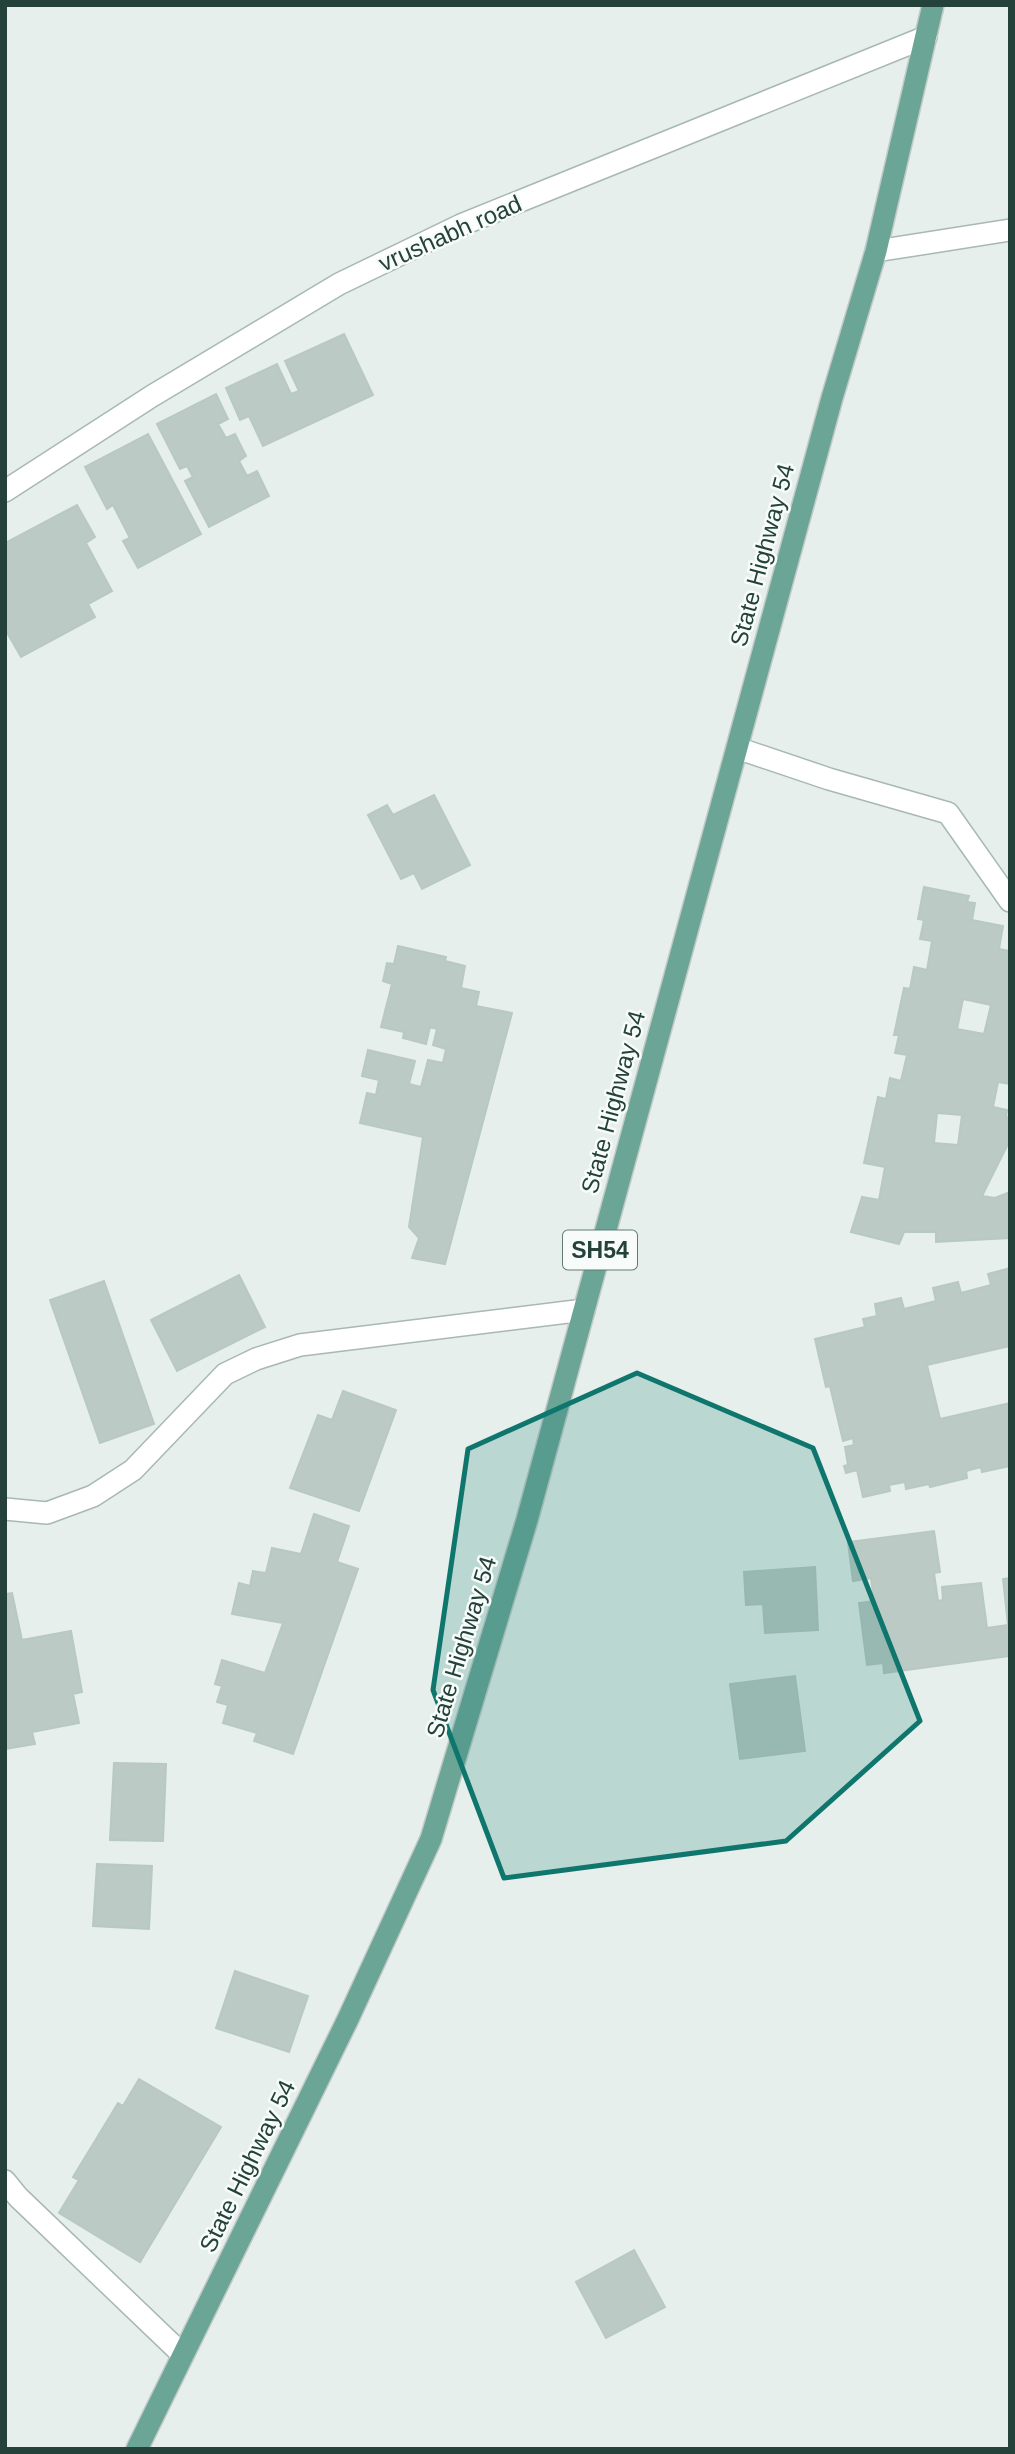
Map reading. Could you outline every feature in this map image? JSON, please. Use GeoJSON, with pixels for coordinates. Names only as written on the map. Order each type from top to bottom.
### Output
{"type":"FeatureCollection","features":[{"type":"Feature","properties":{"kind":"main road","name":"State Highway 54"},"geometry":{"type":"LineString","coordinates":[[137,2449],[342,2032],[430,1839],[527,1520],[832,398],[876,251],[933,5]]}},
{"type":"Feature","properties":{"kind":"street","name":"vrushabh road"},"geometry":{"type":"LineString","coordinates":[[5,491],[152,396],[339,284],[461,225],[926,37]]}},
{"type":"Feature","properties":{"kind":"street"},"geometry":{"type":"LineString","coordinates":[[876,251],[1010,230]]}},
{"type":"Feature","properties":{"kind":"street"},"geometry":{"type":"LineString","coordinates":[[737,748],[829,779],[948,813],[1010,901]]}},
{"type":"Feature","properties":{"kind":"street"},"geometry":{"type":"LineString","coordinates":[[5,1509],[47,1513],[93,1496],[134,1471],[225,1374],[256,1359],[300,1345],[584,1310]]}},
{"type":"Feature","properties":{"kind":"street"},"geometry":{"type":"LineString","coordinates":[[5,2181],[18,2197],[183,2355]]}},
{"type":"Feature","properties":{"kind":"highlighted area"},"geometry":{"type":"Polygon","coordinates":[[[637,1373],[813,1448],[920,1721],[786,1841],[504,1878],[433,1690],[468,1449],[637,1373]]]}},
{"type":"Feature","properties":{"kind":"building"},"geometry":{"type":"Polygon","coordinates":[[[344,334],[373,395],[263,446],[249,416],[240,420],[226,388],[277,364],[291,394],[299,391],[285,361],[344,334]]]}},
{"type":"Feature","properties":{"kind":"building"},"geometry":{"type":"Polygon","coordinates":[[[216,394],[228,419],[218,424],[226,438],[235,434],[246,456],[239,461],[247,476],[257,471],[269,496],[209,527],[185,481],[193,477],[187,466],[180,469],[157,424],[216,394]]]}},
{"type":"Feature","properties":{"kind":"building"},"geometry":{"type":"Polygon","coordinates":[[[148,434],[201,534],[138,568],[123,541],[130,538],[113,505],[107,509],[85,467],[148,434]]]}},
{"type":"Feature","properties":{"kind":"building"},"geometry":{"type":"Polygon","coordinates":[[[77,505],[95,537],[86,543],[112,591],[88,604],[95,617],[21,657],[5,629],[5,543],[77,505]]]}},
{"type":"Feature","properties":{"kind":"building"},"geometry":{"type":"Polygon","coordinates":[[[434,795],[470,865],[422,889],[414,873],[401,879],[368,815],[387,805],[393,815],[434,795]]]}},
{"type":"Feature","properties":{"kind":"building"},"geometry":{"type":"Polygon","coordinates":[[[924,887],[969,896],[967,902],[975,903],[972,920],[1003,926],[999,949],[1010,951],[1010,1084],[998,1082],[993,1107],[1007,1110],[1006,1117],[1010,1118],[1010,1140],[982,1196],[995,1198],[1010,1192],[1010,1238],[936,1242],[936,1232],[904,1232],[899,1244],[851,1232],[862,1197],[879,1200],[885,1167],[864,1163],[878,1097],[886,1099],[890,1078],[901,1081],[907,1055],[895,1053],[899,1035],[894,1035],[904,988],[910,989],[914,967],[927,970],[932,941],[920,939],[924,920],[918,919],[924,887]],[[963,999],[957,1029],[984,1034],[991,1005],[963,999]],[[937,1113],[934,1143],[958,1145],[962,1115],[937,1113]]]}},
{"type":"Feature","properties":{"kind":"building"},"geometry":{"type":"Polygon","coordinates":[[[398,946],[446,957],[445,961],[465,966],[461,988],[479,992],[476,1006],[512,1013],[445,1264],[412,1258],[419,1238],[409,1227],[423,1137],[360,1123],[367,1093],[376,1095],[379,1080],[362,1076],[368,1050],[415,1061],[409,1084],[421,1087],[428,1060],[443,1063],[446,1049],[433,1045],[437,1029],[430,1027],[426,1044],[403,1038],[404,1032],[381,1027],[392,984],[383,981],[387,963],[394,964],[398,946]]]}},
{"type":"Feature","properties":{"kind":"building"},"geometry":{"type":"Polygon","coordinates":[[[1010,1268],[1010,1346],[927,1365],[940,1419],[1010,1403],[1010,1466],[982,1472],[981,1467],[966,1471],[967,1478],[930,1487],[929,1484],[906,1489],[905,1482],[889,1485],[890,1491],[863,1497],[857,1470],[846,1473],[844,1466],[848,1465],[845,1447],[854,1445],[853,1438],[843,1441],[815,1339],[865,1327],[863,1319],[877,1316],[875,1304],[901,1298],[904,1309],[936,1301],[933,1288],[958,1282],[961,1293],[991,1285],[988,1274],[1010,1268]]]}},
{"type":"Feature","properties":{"kind":"building"},"geometry":{"type":"Polygon","coordinates":[[[239,1275],[265,1327],[177,1371],[151,1320],[239,1275]]]}},
{"type":"Feature","properties":{"kind":"building"},"geometry":{"type":"Polygon","coordinates":[[[104,1281],[154,1424],[100,1443],[50,1300],[104,1281]]]}},
{"type":"Feature","properties":{"kind":"building"},"geometry":{"type":"Polygon","coordinates":[[[343,1391],[396,1410],[359,1511],[290,1488],[318,1415],[332,1420],[343,1391]]]}},
{"type":"Feature","properties":{"kind":"building"},"geometry":{"type":"Polygon","coordinates":[[[314,1514],[349,1526],[337,1562],[358,1569],[293,1754],[254,1741],[257,1733],[223,1723],[228,1705],[217,1702],[222,1686],[215,1684],[222,1660],[265,1673],[283,1623],[232,1614],[239,1583],[250,1586],[253,1571],[266,1573],[272,1548],[301,1554],[314,1514]]]}},
{"type":"Feature","properties":{"kind":"building"},"geometry":{"type":"Polygon","coordinates":[[[934,1531],[940,1572],[934,1573],[938,1601],[943,1600],[942,1587],[981,1583],[987,1628],[1008,1625],[1003,1579],[1010,1578],[1010,1656],[884,1673],[883,1663],[867,1665],[859,1603],[874,1601],[871,1578],[853,1581],[848,1542],[934,1531]]]}},
{"type":"Feature","properties":{"kind":"building"},"geometry":{"type":"Polygon","coordinates":[[[815,1567],[818,1630],[765,1633],[763,1604],[746,1605],[744,1572],[815,1567]]]}},
{"type":"Feature","properties":{"kind":"building"},"geometry":{"type":"Polygon","coordinates":[[[12,1593],[22,1640],[71,1631],[82,1692],[73,1694],[79,1723],[32,1732],[35,1744],[5,1749],[5,1594],[12,1593]]]}},
{"type":"Feature","properties":{"kind":"building"},"geometry":{"type":"Polygon","coordinates":[[[795,1676],[805,1751],[740,1759],[730,1684],[795,1676]]]}},
{"type":"Feature","properties":{"kind":"building"},"geometry":{"type":"Polygon","coordinates":[[[114,1763],[166,1764],[163,1841],[110,1840],[114,1763]]]}},
{"type":"Feature","properties":{"kind":"building"},"geometry":{"type":"Polygon","coordinates":[[[97,1864],[152,1866],[149,1929],[93,1926],[97,1864]]]}},
{"type":"Feature","properties":{"kind":"building"},"geometry":{"type":"Polygon","coordinates":[[[235,1971],[308,1996],[289,2052],[216,2028],[235,1971]]]}},
{"type":"Feature","properties":{"kind":"building"},"geometry":{"type":"Polygon","coordinates":[[[139,2079],[221,2127],[140,2262],[59,2213],[79,2180],[73,2177],[118,2103],[123,2106],[139,2079]]]}},
{"type":"Feature","properties":{"kind":"building"},"geometry":{"type":"Polygon","coordinates":[[[634,2250],[665,2307],[606,2338],[576,2282],[634,2250]]]}}]}
